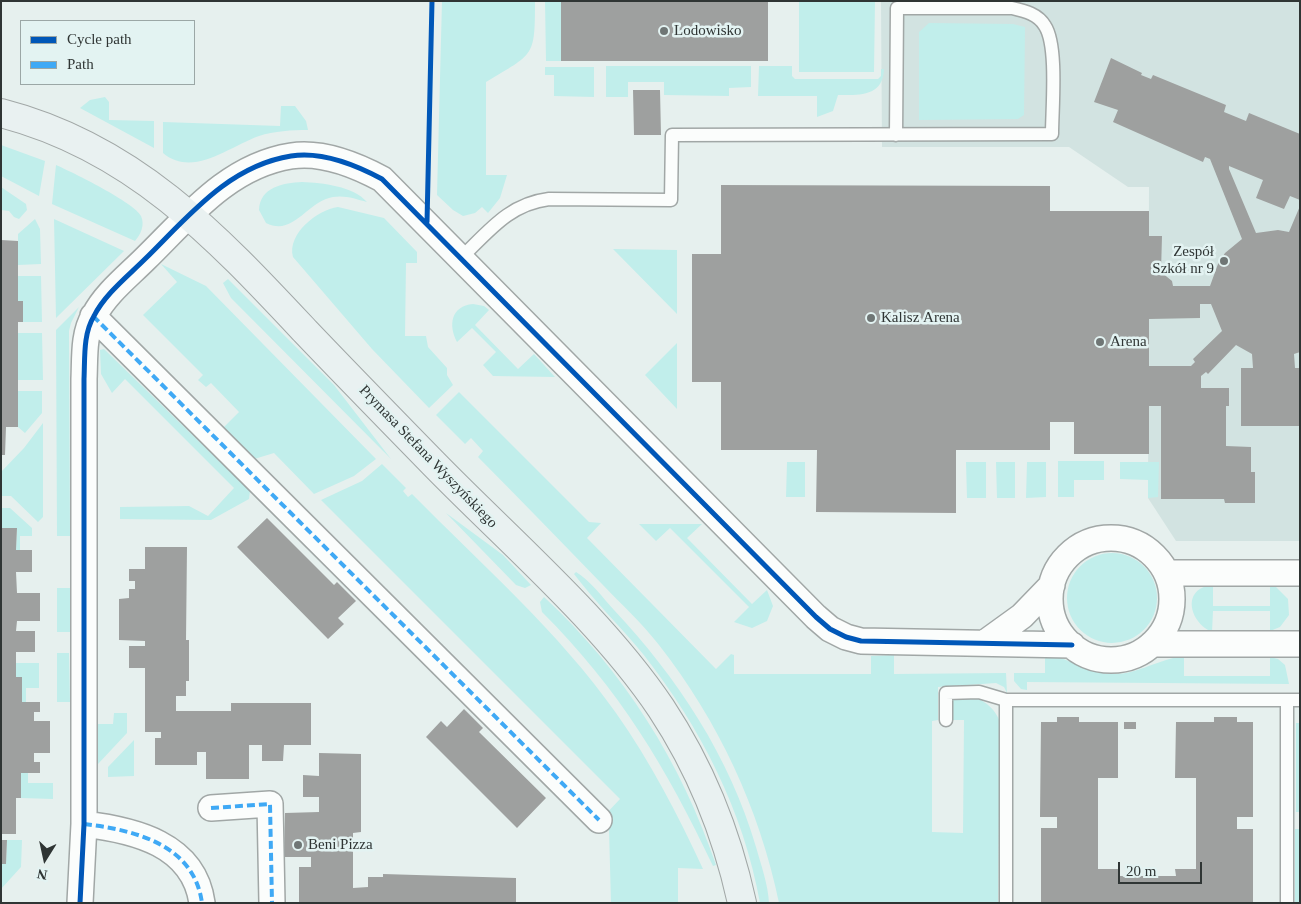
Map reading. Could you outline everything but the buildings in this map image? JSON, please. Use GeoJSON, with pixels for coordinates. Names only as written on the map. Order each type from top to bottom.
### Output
{"type":"FeatureCollection","features":[{"type":"Feature","properties":{"kind":"street","name":"Prymasa Stefana Wyszyńskiego"},"geometry":{"type":"LineString","coordinates":[[1,113],[48,128],[90,148],[143,179],[190,214],[237,258],[420,450],[586,616],[633,670],[662,710],[701,780],[726,844],[742,903]]}},
{"type":"Feature","properties":{"kind":"street"},"geometry":{"type":"LineString","coordinates":[[80,903],[84,824],[84,358],[86,338],[93,316],[110,294],[212,193],[254,166],[294,156],[316,157],[340,161],[364,169],[382,179],[830,629],[846,637],[879,643],[986,642],[1072,645]]}},
{"type":"Feature","properties":{"kind":"street"},"geometry":{"type":"LineString","coordinates":[[93,316],[599,820]]}},
{"type":"Feature","properties":{"kind":"street"},"geometry":{"type":"LineString","coordinates":[[1114,538],[1130,540],[1145,548],[1158,559],[1167,573],[1172,588],[1171,611],[1162,633],[1152,644],[1129,657],[1104,659],[1087,654],[1072,645],[1061,633],[1053,618],[1050,602],[1052,585],[1058,569],[1068,555],[1081,545],[1097,539],[1114,538]]}},
{"type":"Feature","properties":{"kind":"street"},"geometry":{"type":"LineString","coordinates":[[1167,573],[1300,573]]}},
{"type":"Feature","properties":{"kind":"street"},"geometry":{"type":"LineString","coordinates":[[986,642],[1004,631],[1022,616],[1052,585]]}},
{"type":"Feature","properties":{"kind":"street"},"geometry":{"type":"LineString","coordinates":[[1152,644],[1300,644]]}},
{"type":"Feature","properties":{"kind":"street"},"geometry":{"type":"LineString","coordinates":[[211,808],[270,804],[272,903]]}},
{"type":"Feature","properties":{"kind":"street"},"geometry":{"type":"LineString","coordinates":[[84,824],[132,831],[170,850],[191,871],[198,883],[202,903]]}},
{"type":"Feature","properties":{"kind":"lane"},"geometry":{"type":"LineString","coordinates":[[461,258],[506,215],[519,206],[534,201],[549,199],[671,200],[672,135],[896,135],[1052,134],[1052,51],[1045,26],[1037,17],[1025,10],[1012,8],[897,8],[896,135]]}},
{"type":"Feature","properties":{"kind":"lane"},"geometry":{"type":"LineString","coordinates":[[946,720],[946,693],[979,692],[1006,700],[1293,700],[1287,903]]}},
{"type":"Feature","properties":{"kind":"lane"},"geometry":{"type":"LineString","coordinates":[[1006,700],[1006,903]]}},
{"type":"Feature","properties":{"kind":"shaded area"},"geometry":{"type":"Polygon","coordinates":[[[442,1],[535,1],[534,34],[528,52],[523,59],[486,82],[486,175],[507,175],[500,198],[488,213],[482,207],[475,213],[463,216],[453,210],[437,195],[442,1]]]}},
{"type":"Feature","properties":{"kind":"shaded area"},"geometry":{"type":"Polygon","coordinates":[[[545,1],[561,1],[561,61],[546,61],[545,1]]]}},
{"type":"Feature","properties":{"kind":"shaded area"},"geometry":{"type":"Polygon","coordinates":[[[799,1],[875,1],[874,72],[799,72],[799,1]]]}},
{"type":"Feature","properties":{"kind":"shaded area","name":"Zespół Szkół nr 9"},"geometry":{"type":"Polygon","coordinates":[[[881,1],[1300,2],[1300,541],[1176,541],[1148,498],[1149,187],[1128,187],[1069,147],[882,147],[881,1]]]}},
{"type":"Feature","properties":{"kind":"shaded area"},"geometry":{"type":"Polygon","coordinates":[[[929,23],[1013,24],[1025,27],[1024,115],[1018,119],[919,120],[919,32],[929,23]]]}},
{"type":"Feature","properties":{"kind":"shaded area"},"geometry":{"type":"Polygon","coordinates":[[[606,66],[751,66],[751,87],[729,88],[729,96],[664,95],[664,82],[628,82],[628,97],[606,97],[606,66]]]}},
{"type":"Feature","properties":{"kind":"shaded area"},"geometry":{"type":"Polygon","coordinates":[[[759,66],[792,66],[792,76],[795,79],[878,79],[881,76],[881,69],[884,69],[883,78],[875,90],[862,94],[838,95],[833,111],[817,117],[817,96],[758,96],[759,66]]]}},
{"type":"Feature","properties":{"kind":"shaded area"},"geometry":{"type":"Polygon","coordinates":[[[545,67],[594,67],[594,97],[554,96],[554,75],[545,75],[545,67]]]}},
{"type":"Feature","properties":{"kind":"shaded area"},"geometry":{"type":"Polygon","coordinates":[[[105,97],[109,102],[109,120],[154,121],[154,148],[80,108],[90,100],[105,97]]]}},
{"type":"Feature","properties":{"kind":"shaded area"},"geometry":{"type":"Polygon","coordinates":[[[281,106],[295,106],[306,121],[308,130],[265,134],[198,162],[174,160],[163,153],[163,122],[280,126],[281,106]]]}},
{"type":"Feature","properties":{"kind":"shaded area"},"geometry":{"type":"Polygon","coordinates":[[[1,145],[45,161],[39,196],[1,176],[1,145]]]}},
{"type":"Feature","properties":{"kind":"shaded area"},"geometry":{"type":"Polygon","coordinates":[[[56,165],[102,188],[136,210],[141,216],[143,223],[141,232],[135,241],[52,204],[56,165]]]}},
{"type":"Feature","properties":{"kind":"shaded area"},"geometry":{"type":"Polygon","coordinates":[[[302,182],[337,186],[354,192],[367,202],[346,197],[333,197],[316,205],[293,222],[276,226],[266,223],[259,210],[263,196],[280,185],[302,182]]]}},
{"type":"Feature","properties":{"kind":"shaded area"},"geometry":{"type":"Polygon","coordinates":[[[1,187],[26,204],[27,210],[19,219],[14,217],[9,211],[1,210],[1,187]]]}},
{"type":"Feature","properties":{"kind":"shaded area"},"geometry":{"type":"Polygon","coordinates":[[[338,207],[384,218],[417,252],[417,263],[406,263],[405,336],[426,336],[428,347],[447,368],[447,375],[453,385],[429,408],[372,349],[293,257],[292,248],[305,224],[321,213],[338,207]]]}},
{"type":"Feature","properties":{"kind":"shaded area"},"geometry":{"type":"Polygon","coordinates":[[[35,219],[40,229],[41,264],[18,265],[18,234],[35,219]]]}},
{"type":"Feature","properties":{"kind":"shaded area"},"geometry":{"type":"Polygon","coordinates":[[[54,219],[124,251],[56,318],[54,219]]]}},
{"type":"Feature","properties":{"kind":"shaded area"},"geometry":{"type":"Polygon","coordinates":[[[613,249],[677,250],[677,314],[613,249]]]}},
{"type":"Feature","properties":{"kind":"shaded area"},"geometry":{"type":"Polygon","coordinates":[[[161,264],[206,286],[376,459],[354,476],[314,494],[274,453],[251,460],[222,429],[239,412],[211,383],[206,387],[198,380],[203,375],[143,315],[177,282],[161,264]]]}},
{"type":"Feature","properties":{"kind":"shaded area"},"geometry":{"type":"Polygon","coordinates":[[[18,276],[41,276],[42,322],[23,322],[23,301],[18,301],[18,276]]]}},
{"type":"Feature","properties":{"kind":"shaded area"},"geometry":{"type":"Polygon","coordinates":[[[228,279],[334,385],[391,459],[231,298],[223,283],[228,279]]]}},
{"type":"Feature","properties":{"kind":"shaded area"},"geometry":{"type":"Polygon","coordinates":[[[473,304],[484,306],[489,310],[475,325],[518,369],[534,354],[555,377],[493,376],[483,365],[496,352],[472,328],[457,342],[454,336],[453,317],[460,308],[473,304]]]}},
{"type":"Feature","properties":{"kind":"shaded area"},"geometry":{"type":"Polygon","coordinates":[[[79,307],[69,331],[70,536],[57,536],[56,330],[79,307]]]}},
{"type":"Feature","properties":{"kind":"shaded area"},"geometry":{"type":"Polygon","coordinates":[[[18,333],[42,333],[43,380],[18,380],[18,333]]]}},
{"type":"Feature","properties":{"kind":"shaded area"},"geometry":{"type":"Polygon","coordinates":[[[677,343],[677,409],[645,375],[677,343]]]}},
{"type":"Feature","properties":{"kind":"shaded area"},"geometry":{"type":"Polygon","coordinates":[[[104,349],[250,491],[249,499],[211,520],[120,519],[120,507],[189,506],[208,516],[234,488],[125,379],[112,393],[101,374],[100,350],[104,349]]]}},
{"type":"Feature","properties":{"kind":"shaded area"},"geometry":{"type":"Polygon","coordinates":[[[18,391],[42,391],[42,413],[25,433],[18,427],[18,391]]]}},
{"type":"Feature","properties":{"kind":"shaded area"},"geometry":{"type":"Polygon","coordinates":[[[459,392],[589,522],[601,523],[587,538],[716,669],[731,654],[734,655],[734,674],[871,674],[871,656],[894,655],[894,674],[1006,673],[1007,693],[1004,687],[996,683],[938,687],[938,720],[932,721],[932,832],[963,833],[964,720],[952,720],[952,701],[966,696],[981,700],[992,709],[1000,722],[998,903],[779,903],[771,868],[748,800],[718,735],[700,704],[681,674],[646,629],[478,457],[483,451],[471,438],[465,444],[436,415],[459,392]]]}},
{"type":"Feature","properties":{"kind":"shaded area"},"geometry":{"type":"Polygon","coordinates":[[[43,423],[43,517],[38,522],[11,496],[1,496],[1,472],[24,448],[43,423]]]}},
{"type":"Feature","properties":{"kind":"shaded area"},"geometry":{"type":"Polygon","coordinates":[[[1058,461],[1104,461],[1104,480],[1074,480],[1074,497],[1058,497],[1058,461]]]}},
{"type":"Feature","properties":{"kind":"shaded area"},"geometry":{"type":"Polygon","coordinates":[[[787,462],[805,462],[805,497],[786,497],[787,462]]]}},
{"type":"Feature","properties":{"kind":"shaded area"},"geometry":{"type":"Polygon","coordinates":[[[966,462],[986,462],[986,498],[967,498],[966,462]]]}},
{"type":"Feature","properties":{"kind":"shaded area"},"geometry":{"type":"Polygon","coordinates":[[[996,462],[1015,462],[1015,498],[997,498],[996,462]]]}},
{"type":"Feature","properties":{"kind":"shaded area"},"geometry":{"type":"Polygon","coordinates":[[[1027,462],[1046,462],[1046,497],[1026,498],[1027,462]]]}},
{"type":"Feature","properties":{"kind":"shaded area"},"geometry":{"type":"Polygon","coordinates":[[[1120,462],[1159,462],[1158,497],[1148,498],[1148,480],[1120,479],[1120,462]]]}},
{"type":"Feature","properties":{"kind":"shaded area"},"geometry":{"type":"Polygon","coordinates":[[[382,464],[406,488],[403,491],[408,497],[412,494],[545,627],[594,683],[616,713],[663,789],[703,869],[678,868],[678,903],[611,903],[609,829],[603,817],[620,799],[321,500],[362,481],[382,464]]]}},
{"type":"Feature","properties":{"kind":"shaded area"},"geometry":{"type":"Polygon","coordinates":[[[1,508],[10,508],[32,528],[32,536],[20,536],[20,551],[16,550],[17,528],[1,528],[1,508]]]}},
{"type":"Feature","properties":{"kind":"shaded area"},"geometry":{"type":"Polygon","coordinates":[[[446,513],[503,555],[531,585],[525,588],[516,585],[446,513]]]}},
{"type":"Feature","properties":{"kind":"shaded area"},"geometry":{"type":"Polygon","coordinates":[[[639,524],[702,524],[687,538],[752,604],[767,590],[773,606],[767,621],[752,628],[734,622],[749,607],[670,528],[656,541],[639,524]]]}},
{"type":"Feature","properties":{"kind":"shaded area"},"geometry":{"type":"Polygon","coordinates":[[[1112,553],[1129,556],[1144,566],[1154,581],[1157,598],[1154,615],[1144,630],[1129,640],[1112,643],[1095,640],[1080,630],[1070,615],[1067,598],[1070,581],[1080,566],[1095,556],[1112,553]]]}},
{"type":"Feature","properties":{"kind":"shaded area"},"geometry":{"type":"Polygon","coordinates":[[[576,572],[591,584],[637,636],[680,691],[699,720],[732,781],[745,814],[764,875],[769,903],[760,903],[753,869],[743,836],[717,771],[701,740],[664,682],[635,644],[574,574],[576,572]]]}},
{"type":"Feature","properties":{"kind":"shaded area"},"geometry":{"type":"Polygon","coordinates":[[[1213,585],[1213,606],[1270,606],[1270,585],[1274,585],[1288,599],[1289,615],[1280,627],[1270,631],[1270,611],[1213,611],[1212,632],[1198,621],[1192,606],[1196,592],[1203,587],[1213,585]]]}},
{"type":"Feature","properties":{"kind":"shaded area"},"geometry":{"type":"Polygon","coordinates":[[[57,588],[70,588],[70,632],[57,632],[57,588]]]}},
{"type":"Feature","properties":{"kind":"shaded area"},"geometry":{"type":"Polygon","coordinates":[[[544,597],[600,656],[647,720],[686,790],[716,865],[713,866],[659,763],[639,731],[595,671],[542,612],[540,602],[544,597]]]}},
{"type":"Feature","properties":{"kind":"shaded area"},"geometry":{"type":"Polygon","coordinates":[[[57,653],[69,653],[70,702],[57,702],[57,653]]]}},
{"type":"Feature","properties":{"kind":"shaded area"},"geometry":{"type":"Polygon","coordinates":[[[1045,654],[1062,658],[1094,671],[1112,674],[1139,670],[1166,660],[1184,656],[1184,676],[1270,676],[1270,657],[1278,659],[1285,665],[1289,684],[1027,682],[1027,690],[1021,689],[1014,681],[1014,673],[1045,673],[1045,654]]]}},
{"type":"Feature","properties":{"kind":"shaded area"},"geometry":{"type":"Polygon","coordinates":[[[16,663],[39,663],[39,688],[26,688],[26,702],[22,702],[22,677],[16,677],[16,663]]]}},
{"type":"Feature","properties":{"kind":"shaded area"},"geometry":{"type":"Polygon","coordinates":[[[114,713],[127,713],[127,733],[98,764],[94,764],[94,724],[113,724],[114,713]]]}},
{"type":"Feature","properties":{"kind":"shaded area"},"geometry":{"type":"Polygon","coordinates":[[[1296,723],[1300,723],[1300,812],[1296,812],[1296,723]]]}},
{"type":"Feature","properties":{"kind":"shaded area"},"geometry":{"type":"Polygon","coordinates":[[[134,740],[134,776],[108,777],[108,767],[134,740]]]}},
{"type":"Feature","properties":{"kind":"shaded area"},"geometry":{"type":"Polygon","coordinates":[[[21,773],[28,773],[28,783],[53,783],[53,799],[21,798],[21,773]]]}},
{"type":"Feature","properties":{"kind":"shaded area"},"geometry":{"type":"Polygon","coordinates":[[[1295,829],[1300,829],[1300,903],[1295,903],[1295,829]]]}},
{"type":"Feature","properties":{"kind":"shaded area"},"geometry":{"type":"Polygon","coordinates":[[[7,840],[22,840],[21,867],[1,889],[1,864],[6,864],[7,840]]]}},
{"type":"Feature","properties":{"kind":"marked path"},"geometry":{"type":"LineString","coordinates":[[93,316],[599,820]]}},
{"type":"Feature","properties":{"kind":"marked path"},"geometry":{"type":"LineString","coordinates":[[211,808],[270,804],[272,903]]}},
{"type":"Feature","properties":{"kind":"marked path"},"geometry":{"type":"LineString","coordinates":[[84,824],[141,836],[159,844],[174,854],[187,867],[197,883],[202,903]]}},
{"type":"Feature","properties":{"kind":"cycle path"},"geometry":{"type":"LineString","coordinates":[[427,222],[432,1]]}},
{"type":"Feature","properties":{"kind":"cycle path"},"geometry":{"type":"LineString","coordinates":[[80,903],[84,824],[84,379],[85,346],[88,330],[90,323],[110,293],[210,196],[248,170],[291,156],[327,157],[350,164],[382,179],[830,629],[846,637],[861,641],[1072,645]]}},
{"type":"Feature","properties":{"kind":"place","name":"Lodowisko"},"geometry":{"type":"Point","coordinates":[664,31]}},
{"type":"Feature","properties":{"kind":"place","name":"Zespół Szkół nr 9"},"geometry":{"type":"Point","coordinates":[1224,261]}},
{"type":"Feature","properties":{"kind":"place","name":"Kalisz Arena"},"geometry":{"type":"Point","coordinates":[871,318]}},
{"type":"Feature","properties":{"kind":"place","name":"Arena"},"geometry":{"type":"Point","coordinates":[1100,342]}},
{"type":"Feature","properties":{"kind":"place","name":"Beni Pizza"},"geometry":{"type":"Point","coordinates":[298,845]}}]}
